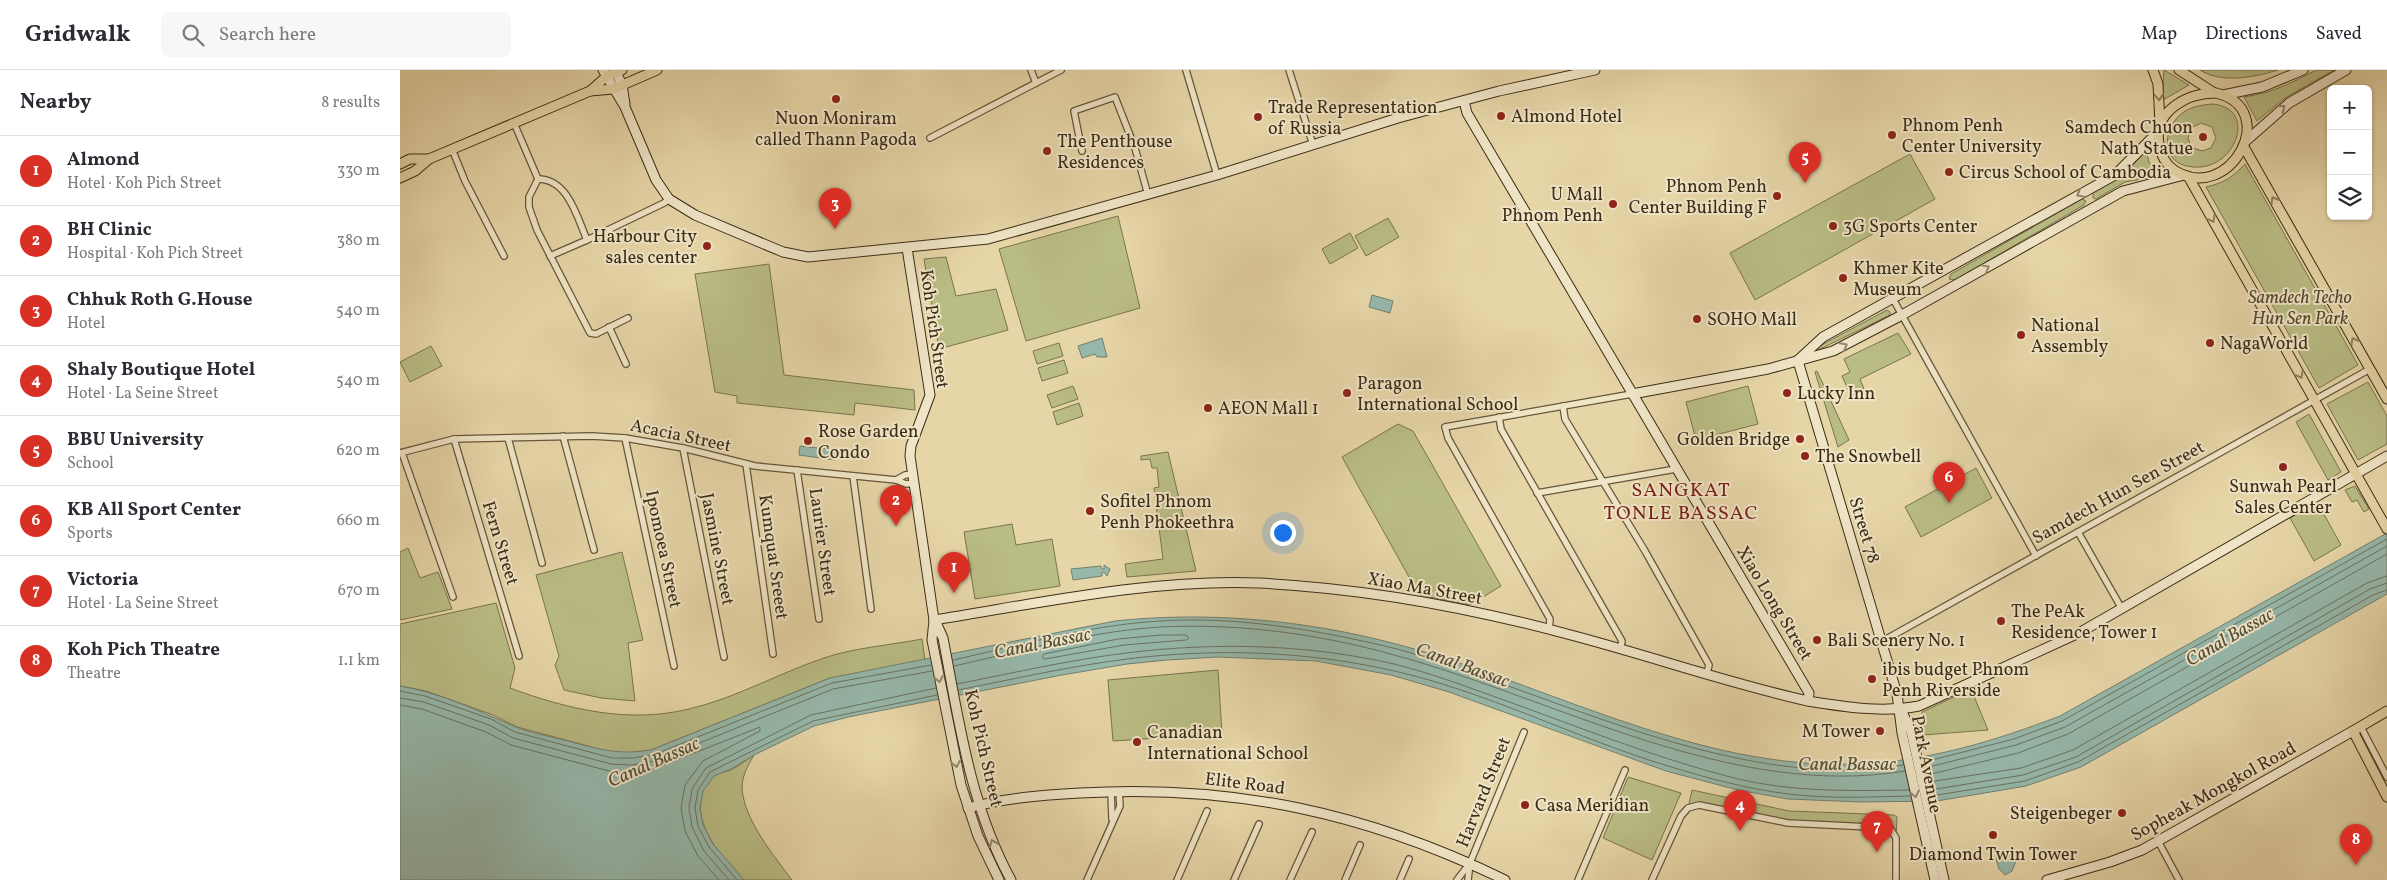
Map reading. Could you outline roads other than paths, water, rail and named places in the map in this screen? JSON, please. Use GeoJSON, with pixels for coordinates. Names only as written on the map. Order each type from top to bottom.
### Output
{"type":"FeatureCollection","features":[{"type":"Feature","properties":{"kind":"main road"},"geometry":{"type":"LineString","coordinates":[[400,178],[415,171],[429,159],[590,91],[613,89],[657,70]]}},
{"type":"Feature","properties":{"kind":"main road"},"geometry":{"type":"LineString","coordinates":[[590,91],[605,73],[618,71],[626,107],[656,180],[669,199],[695,215],[794,255],[822,256],[988,239],[1217,175],[1398,118],[1595,70]]}},
{"type":"Feature","properties":{"kind":"main road"},"geometry":{"type":"LineString","coordinates":[[2153,70],[2158,84],[2159,128],[2163,159],[2168,166],[2186,176],[2387,529]]}},
{"type":"Feature","properties":{"kind":"main road"},"geometry":{"type":"LineString","coordinates":[[2179,70],[2238,106],[2246,122],[2245,144],[2387,399]]}},
{"type":"Feature","properties":{"kind":"main road"},"geometry":{"type":"LineString","coordinates":[[1798,360],[1822,337],[2115,175],[2159,128],[2166,114],[2182,101],[2198,94],[2219,94],[2262,88],[2303,70]]}},
{"type":"Feature","properties":{"kind":"main road"},"geometry":{"type":"LineString","coordinates":[[1632,394],[1768,369],[1833,352],[1902,316],[2123,191],[2186,176],[2206,176],[2222,170],[2234,162],[2245,144],[2288,103],[2346,70]]}},
{"type":"Feature","properties":{"kind":"main road"},"geometry":{"type":"LineString","coordinates":[[605,73],[613,89],[626,107]]}},
{"type":"Feature","properties":{"kind":"main road","name":"Xiao Long Street"},"geometry":{"type":"LineString","coordinates":[[1464,101],[1468,113],[1809,693],[1808,701]]}},
{"type":"Feature","properties":{"kind":"main road"},"geometry":{"type":"LineString","coordinates":[[400,164],[410,159],[429,159]]}},
{"type":"Feature","properties":{"kind":"main road","name":"Koh Pich Street"},"geometry":{"type":"LineString","coordinates":[[907,248],[930,395],[911,446],[912,474],[934,620],[932,640],[958,774],[968,808],[999,880]]}},
{"type":"Feature","properties":{"kind":"main road","name":"Street 78"},"geometry":{"type":"LineString","coordinates":[[1798,360],[1901,709]]}},
{"type":"Feature","properties":{"kind":"main road","name":"Xiao Ma Street"},"geometry":{"type":"LineString","coordinates":[[934,620],[1095,594],[1158,586],[1219,583],[1294,586],[1406,599],[1549,630],[1808,701],[1847,707],[1901,709],[1920,706],[2078,633],[2387,456]]}},
{"type":"Feature","properties":{"kind":"main road","name":"Koh Pich Street"},"geometry":{"type":"LineString","coordinates":[[934,620],[943,638],[971,782],[1011,880]]}},
{"type":"Feature","properties":{"kind":"main road","name":"Park Avenue"},"geometry":{"type":"LineString","coordinates":[[1901,709],[1926,819],[1944,880]]}},
{"type":"Feature","properties":{"kind":"main road","name":"Sopheak Mongkol Road"},"geometry":{"type":"LineString","coordinates":[[2048,880],[2118,860],[2158,841],[2387,712]]}},
{"type":"Feature","properties":{"kind":"main road"},"geometry":{"type":"LineString","coordinates":[[2357,729],[2387,797]]}},
{"type":"Feature","properties":{"kind":"main road","name":"Elite Road"},"geometry":{"type":"LineString","coordinates":[[968,808],[1041,796],[1115,791],[1184,792],[1296,807],[1388,831],[1470,863],[1505,880]]}},
{"type":"Feature","properties":{"kind":"main road","name":"Park Avenue"},"geometry":{"type":"LineString","coordinates":[[1926,819],[1935,880]]}},
{"type":"Feature","properties":{"kind":"street"},"geometry":{"type":"LineString","coordinates":[[1031,70],[1036,83]]}},
{"type":"Feature","properties":{"kind":"street"},"geometry":{"type":"LineString","coordinates":[[930,138],[1061,70]]}},
{"type":"Feature","properties":{"kind":"street"},"geometry":{"type":"LineString","coordinates":[[1186,70],[1217,175]]}},
{"type":"Feature","properties":{"kind":"street"},"geometry":{"type":"LineString","coordinates":[[1289,70],[1313,145]]}},
{"type":"Feature","properties":{"kind":"street"},"geometry":{"type":"LineString","coordinates":[[1082,151],[1074,111],[1115,97],[1135,148],[1148,195]]}},
{"type":"Feature","properties":{"kind":"street"},"geometry":{"type":"LineString","coordinates":[[514,123],[538,179],[529,197],[529,207],[550,256],[590,334],[596,334],[628,318]]}},
{"type":"Feature","properties":{"kind":"street"},"geometry":{"type":"LineString","coordinates":[[452,149],[504,256]]}},
{"type":"Feature","properties":{"kind":"street"},"geometry":{"type":"LineString","coordinates":[[538,179],[549,179],[565,192],[587,240]]}},
{"type":"Feature","properties":{"kind":"street"},"geometry":{"type":"LineString","coordinates":[[550,256],[587,240],[669,199]]}},
{"type":"Feature","properties":{"kind":"street"},"geometry":{"type":"LineString","coordinates":[[1893,299],[2036,556]]}},
{"type":"Feature","properties":{"kind":"street"},"geometry":{"type":"LineString","coordinates":[[609,327],[626,364]]}},
{"type":"Feature","properties":{"kind":"street","name":"Samdech Hun Sen Street"},"geometry":{"type":"LineString","coordinates":[[1882,642],[2370,369]]}},
{"type":"Feature","properties":{"kind":"street"},"geometry":{"type":"LineString","coordinates":[[1549,630],[1550,619],[1448,438],[1445,427],[1632,394]]}},
{"type":"Feature","properties":{"kind":"street"},"geometry":{"type":"LineString","coordinates":[[1563,406],[1565,419],[1645,551],[1709,665],[1707,673]]}},
{"type":"Feature","properties":{"kind":"street"},"geometry":{"type":"LineString","coordinates":[[1499,417],[1501,429],[1622,641],[1620,650]]}},
{"type":"Feature","properties":{"kind":"street"},"geometry":{"type":"LineString","coordinates":[[564,436],[594,550]]}},
{"type":"Feature","properties":{"kind":"street","name":"Acacia Street"},"geometry":{"type":"LineString","coordinates":[[401,453],[454,439],[564,436],[625,438],[683,448],[746,464],[896,480],[906,484],[914,484]]}},
{"type":"Feature","properties":{"kind":"street"},"geometry":{"type":"LineString","coordinates":[[508,438],[542,563]]}},
{"type":"Feature","properties":{"kind":"street","name":"Ipomoea Street"},"geometry":{"type":"LineString","coordinates":[[625,438],[674,666]]}},
{"type":"Feature","properties":{"kind":"street","name":"Fern Street"},"geometry":{"type":"LineString","coordinates":[[454,439],[519,656]]}},
{"type":"Feature","properties":{"kind":"street","name":"Jasmine Street"},"geometry":{"type":"LineString","coordinates":[[683,448],[724,657]]}},
{"type":"Feature","properties":{"kind":"street"},"geometry":{"type":"LineString","coordinates":[[401,453],[453,597]]}},
{"type":"Feature","properties":{"kind":"street","name":"Kumquat Sreeet"},"geometry":{"type":"LineString","coordinates":[[746,464],[773,654]]}},
{"type":"Feature","properties":{"kind":"street"},"geometry":{"type":"LineString","coordinates":[[1537,493],[1676,469]]}},
{"type":"Feature","properties":{"kind":"street","name":"Laurier Street"},"geometry":{"type":"LineString","coordinates":[[797,470],[819,619]]}},
{"type":"Feature","properties":{"kind":"street","name":"Acacia Street"},"geometry":{"type":"LineString","coordinates":[[896,480],[905,475],[912,474]]}},
{"type":"Feature","properties":{"kind":"street"},"geometry":{"type":"LineString","coordinates":[[852,476],[872,609]]}},
{"type":"Feature","properties":{"kind":"street"},"geometry":{"type":"LineString","coordinates":[[2078,532],[2122,609]]}},
{"type":"Feature","properties":{"kind":"street"},"geometry":{"type":"LineString","coordinates":[[2357,729],[2387,777]]}},
{"type":"Feature","properties":{"kind":"street","name":"Harvard Street"},"geometry":{"type":"LineString","coordinates":[[1468,880],[1470,863],[1524,732]]}},
{"type":"Feature","properties":{"kind":"street"},"geometry":{"type":"LineString","coordinates":[[1578,880],[1625,770]]}},
{"type":"Feature","properties":{"kind":"street"},"geometry":{"type":"LineString","coordinates":[[1087,880],[1112,820],[1120,806],[1115,791]]}},
{"type":"Feature","properties":{"kind":"street"},"geometry":{"type":"LineString","coordinates":[[1652,880],[1680,816],[1688,808],[1699,805],[1788,823],[1890,828],[1896,838],[1896,880]]}},
{"type":"Feature","properties":{"kind":"street"},"geometry":{"type":"LineString","coordinates":[[1178,880],[1207,811]]}},
{"type":"Feature","properties":{"kind":"street"},"geometry":{"type":"LineString","coordinates":[[1234,880],[1259,824]]}},
{"type":"Feature","properties":{"kind":"street"},"geometry":{"type":"LineString","coordinates":[[1290,880],[1312,832]]}},
{"type":"Feature","properties":{"kind":"street"},"geometry":{"type":"LineString","coordinates":[[2158,841],[2179,880]]}},
{"type":"Feature","properties":{"kind":"street"},"geometry":{"type":"LineString","coordinates":[[1345,880],[1360,845]]}},
{"type":"Feature","properties":{"kind":"street"},"geometry":{"type":"LineString","coordinates":[[1400,880],[1409,859]]}},
{"type":"Feature","properties":{"kind":"street","name":"Harvard Street"},"geometry":{"type":"LineString","coordinates":[[1456,880],[1470,863]]}},
{"type":"Feature","properties":{"kind":"water"},"geometry":{"type":"Polygon","coordinates":[[[1372,295],[1393,301],[1390,313],[1369,307],[1372,295]]]}},
{"type":"Feature","properties":{"kind":"water"},"geometry":{"type":"Polygon","coordinates":[[[1102,338],[1107,357],[1097,357],[1095,354],[1082,358],[1078,346],[1102,338]]]}},
{"type":"Feature","properties":{"kind":"water"},"geometry":{"type":"Polygon","coordinates":[[[800,446],[836,450],[835,460],[799,455],[800,446]]]}},
{"type":"Feature","properties":{"kind":"water","name":"Canal Bassac"},"geometry":{"type":"Polygon","coordinates":[[[2387,533],[2387,594],[2081,767],[2026,786],[1937,801],[1861,802],[1788,799],[1738,790],[1666,771],[1449,692],[1391,675],[1316,661],[1218,657],[1127,664],[1062,675],[848,717],[814,726],[714,776],[703,791],[700,808],[703,825],[713,844],[744,880],[400,880],[400,686],[445,698],[529,732],[602,749],[630,752],[651,750],[830,678],[1115,621],[1150,618],[1221,618],[1257,620],[1327,629],[1396,644],[1453,661],[1623,721],[1680,739],[1738,753],[1796,762],[1856,764],[1882,762],[1934,755],[1960,749],[2011,734],[2060,716],[2387,533]]]}},
{"type":"Feature","properties":{"kind":"water"},"geometry":{"type":"Polygon","coordinates":[[[1104,565],[1110,569],[1107,576],[1104,572],[1102,576],[1073,580],[1071,569],[1101,566],[1104,569],[1104,565]]]}},
{"type":"Feature","properties":{"kind":"water"},"geometry":{"type":"Polygon","coordinates":[[[2003,849],[2014,855],[2016,861],[2012,871],[2005,875],[1999,869],[1996,859],[2003,849]]]}},
{"type":"Feature","properties":{"kind":"place","name":"Nuon Moniram called Thann Pagoda"},"geometry":{"type":"Point","coordinates":[836,99]}},
{"type":"Feature","properties":{"kind":"place","name":"Almond Hotel"},"geometry":{"type":"Point","coordinates":[1501,116]}},
{"type":"Feature","properties":{"kind":"place","name":"Trade Representation of Russia"},"geometry":{"type":"Point","coordinates":[1258,117]}},
{"type":"Feature","properties":{"kind":"place","name":"Phnom Penh Center University"},"geometry":{"type":"Point","coordinates":[1892,135]}},
{"type":"Feature","properties":{"kind":"place","name":"Samdech Chuon Nath Statue"},"geometry":{"type":"Point","coordinates":[2203,137]}},
{"type":"Feature","properties":{"kind":"place","name":"The Penthouse Residences"},"geometry":{"type":"Point","coordinates":[1047,151]}},
{"type":"Feature","properties":{"kind":"place","name":"Circus School of Cambodia"},"geometry":{"type":"Point","coordinates":[1949,172]}},
{"type":"Feature","properties":{"kind":"place","name":"BBU University"},"geometry":{"type":"Point","coordinates":[1805,183]}},
{"type":"Feature","properties":{"kind":"place","name":"Phnom Penh Center Building F"},"geometry":{"type":"Point","coordinates":[1777,196]}},
{"type":"Feature","properties":{"kind":"place","name":"U Mall Phnom Penh"},"geometry":{"type":"Point","coordinates":[1613,204]}},
{"type":"Feature","properties":{"kind":"place","name":"3G Sports Center"},"geometry":{"type":"Point","coordinates":[1833,226]}},
{"type":"Feature","properties":{"kind":"place","name":"Chhuk Roth G.House"},"geometry":{"type":"Point","coordinates":[835,229]}},
{"type":"Feature","properties":{"kind":"place","name":"Harbour City sales center"},"geometry":{"type":"Point","coordinates":[707,246]}},
{"type":"Feature","properties":{"kind":"place","name":"Khmer Kite Museum"},"geometry":{"type":"Point","coordinates":[1843,278]}},
{"type":"Feature","properties":{"kind":"place","name":"SOHO Mall"},"geometry":{"type":"Point","coordinates":[1697,319]}},
{"type":"Feature","properties":{"kind":"place","name":"National Assembly"},"geometry":{"type":"Point","coordinates":[2021,335]}},
{"type":"Feature","properties":{"kind":"place","name":"NagaWorld"},"geometry":{"type":"Point","coordinates":[2210,343]}},
{"type":"Feature","properties":{"kind":"place","name":"Paragon International School"},"geometry":{"type":"Point","coordinates":[1347,393]}},
{"type":"Feature","properties":{"kind":"place","name":"Lucky Inn"},"geometry":{"type":"Point","coordinates":[1787,393]}},
{"type":"Feature","properties":{"kind":"place","name":"AEON Mall 1"},"geometry":{"type":"Point","coordinates":[1208,408]}},
{"type":"Feature","properties":{"kind":"place","name":"Golden Bridge"},"geometry":{"type":"Point","coordinates":[1800,439]}},
{"type":"Feature","properties":{"kind":"place","name":"Rose Garden Condo"},"geometry":{"type":"Point","coordinates":[808,441]}},
{"type":"Feature","properties":{"kind":"place","name":"The Snowbell"},"geometry":{"type":"Point","coordinates":[1805,456]}},
{"type":"Feature","properties":{"kind":"place","name":"Sunwah Pearl Sales Center"},"geometry":{"type":"Point","coordinates":[2283,467]}},
{"type":"Feature","properties":{"kind":"place","name":"KB All Sport Center"},"geometry":{"type":"Point","coordinates":[1949,503]}},
{"type":"Feature","properties":{"kind":"place","name":"Sofitel Phnom Penh Phokeethra"},"geometry":{"type":"Point","coordinates":[1090,511]}},
{"type":"Feature","properties":{"kind":"place","name":"BH Clinic"},"geometry":{"type":"Point","coordinates":[896,526]}},
{"type":"Feature","properties":{"kind":"place","name":"Almond"},"geometry":{"type":"Point","coordinates":[954,593]}},
{"type":"Feature","properties":{"kind":"place","name":"The PeAk Residence, Tower 1"},"geometry":{"type":"Point","coordinates":[2001,621]}},
{"type":"Feature","properties":{"kind":"place","name":"Bali Scenery No. 1"},"geometry":{"type":"Point","coordinates":[1817,640]}},
{"type":"Feature","properties":{"kind":"place","name":"ibis budget Phnom Penh Riverside"},"geometry":{"type":"Point","coordinates":[1872,679]}},
{"type":"Feature","properties":{"kind":"place","name":"M Tower"},"geometry":{"type":"Point","coordinates":[1880,731]}},
{"type":"Feature","properties":{"kind":"place","name":"Canadian International School"},"geometry":{"type":"Point","coordinates":[1137,742]}},
{"type":"Feature","properties":{"kind":"place","name":"Casa Meridian"},"geometry":{"type":"Point","coordinates":[1525,805]}},
{"type":"Feature","properties":{"kind":"place","name":"Steigenbeger"},"geometry":{"type":"Point","coordinates":[2122,813]}},
{"type":"Feature","properties":{"kind":"place","name":"Shaly Boutique Hotel"},"geometry":{"type":"Point","coordinates":[1740,831]}},
{"type":"Feature","properties":{"kind":"place","name":"Diamond Twin Tower"},"geometry":{"type":"Point","coordinates":[1993,835]}},
{"type":"Feature","properties":{"kind":"place","name":"Victoria"},"geometry":{"type":"Point","coordinates":[1877,852]}},
{"type":"Feature","properties":{"kind":"place","name":"Koh Pich Theatre"},"geometry":{"type":"Point","coordinates":[2356,865]}},
{"type":"Feature","properties":{"kind":"district","name":"SANGKAT TONLE BASSAC"},"geometry":{"type":"Point","coordinates":[1681,500]}},
{"type":"Feature","properties":{"kind":"park label","name":"Samdech Techo Hun Sen Park"},"geometry":{"type":"Point","coordinates":[2300,307]}}]}
